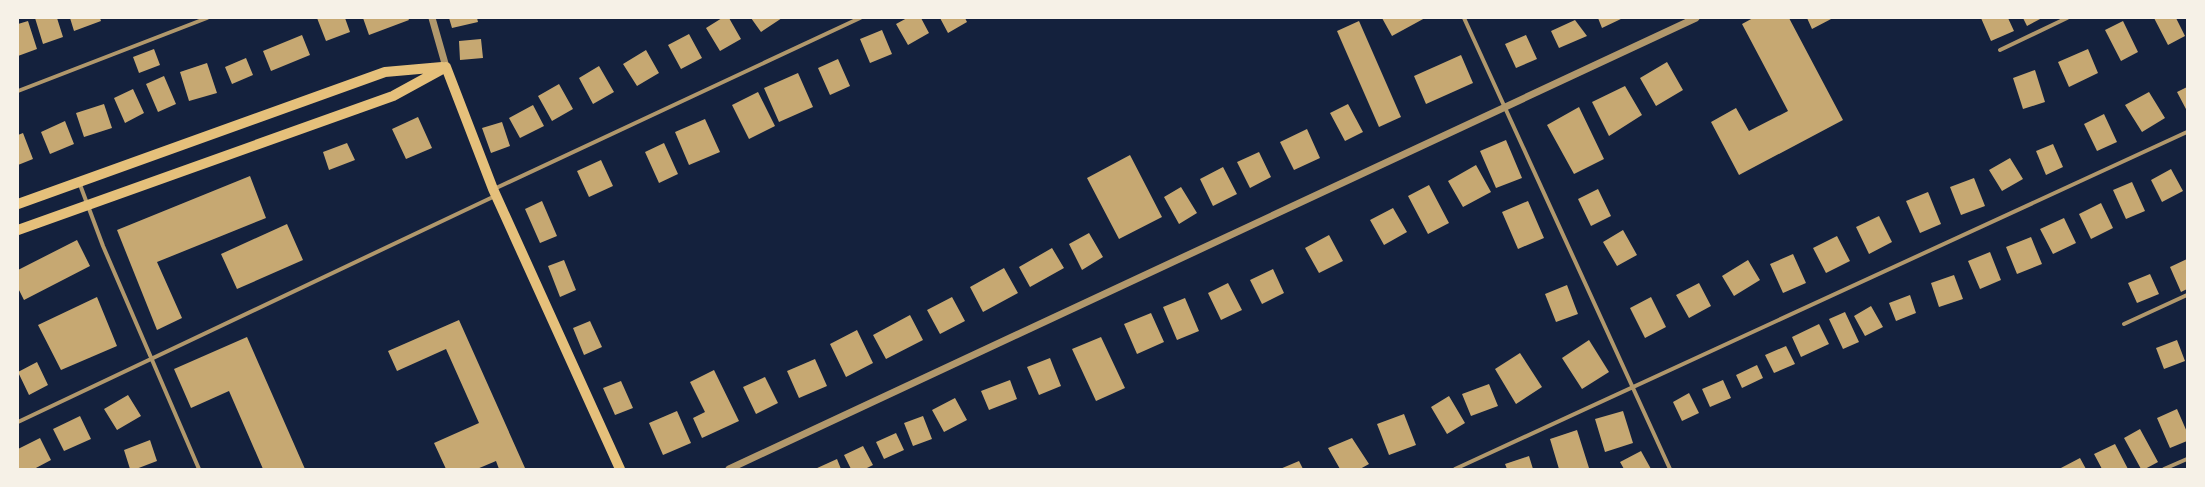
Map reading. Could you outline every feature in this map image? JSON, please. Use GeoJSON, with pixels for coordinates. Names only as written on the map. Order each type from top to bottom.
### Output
{"type":"FeatureCollection","features":[{"type":"Feature","properties":{"kind":"main road"},"geometry":{"type":"LineString","coordinates":[[18,204],[384,72],[446,67]]}},
{"type":"Feature","properties":{"kind":"main road"},"geometry":{"type":"LineString","coordinates":[[446,67],[494,192],[620,469]]}},
{"type":"Feature","properties":{"kind":"main road"},"geometry":{"type":"LineString","coordinates":[[18,230],[393,96],[446,67]]}},
{"type":"Feature","properties":{"kind":"street"},"geometry":{"type":"LineString","coordinates":[[18,91],[207,18]]}},
{"type":"Feature","properties":{"kind":"street"},"geometry":{"type":"LineString","coordinates":[[432,18],[446,67]]}},
{"type":"Feature","properties":{"kind":"street"},"geometry":{"type":"LineString","coordinates":[[18,422],[494,192],[860,18]]}},
{"type":"Feature","properties":{"kind":"street"},"geometry":{"type":"LineString","coordinates":[[1464,18],[1506,106],[1670,469]]}},
{"type":"Feature","properties":{"kind":"street"},"geometry":{"type":"LineString","coordinates":[[729,469],[1696,18]]}},
{"type":"Feature","properties":{"kind":"street"},"geometry":{"type":"LineString","coordinates":[[2000,50],[2067,18]]}},
{"type":"Feature","properties":{"kind":"street"},"geometry":{"type":"LineString","coordinates":[[1455,469],[2187,132]]}},
{"type":"Feature","properties":{"kind":"street"},"geometry":{"type":"LineString","coordinates":[[79,182],[151,358],[199,469]]}},
{"type":"Feature","properties":{"kind":"street"},"geometry":{"type":"LineString","coordinates":[[2124,324],[2187,294]]}},
{"type":"Feature","properties":{"kind":"street"},"geometry":{"type":"LineString","coordinates":[[2164,469],[2187,458]]}},
{"type":"Feature","properties":{"kind":"building"},"geometry":{"type":"Polygon","coordinates":[[[35,18],[57,18],[63,37],[43,44],[35,18]]]}},
{"type":"Feature","properties":{"kind":"building"},"geometry":{"type":"Polygon","coordinates":[[[70,18],[100,18],[101,21],[74,31],[70,18]]]}},
{"type":"Feature","properties":{"kind":"building"},"geometry":{"type":"Polygon","coordinates":[[[317,18],[345,18],[350,32],[326,41],[317,18]]]}},
{"type":"Feature","properties":{"kind":"building"},"geometry":{"type":"Polygon","coordinates":[[[363,18],[408,18],[409,20],[369,35],[363,18]]]}},
{"type":"Feature","properties":{"kind":"building"},"geometry":{"type":"Polygon","coordinates":[[[449,18],[477,18],[478,22],[452,28],[449,18]]]}},
{"type":"Feature","properties":{"kind":"building"},"geometry":{"type":"Polygon","coordinates":[[[722,18],[729,18],[741,39],[720,51],[706,28],[722,18]]]}},
{"type":"Feature","properties":{"kind":"building"},"geometry":{"type":"Polygon","coordinates":[[[751,18],[782,18],[761,32],[751,18]]]}},
{"type":"Feature","properties":{"kind":"building"},"geometry":{"type":"Polygon","coordinates":[[[907,18],[921,18],[929,33],[908,45],[896,24],[907,18]]]}},
{"type":"Feature","properties":{"kind":"building"},"geometry":{"type":"Polygon","coordinates":[[[940,18],[965,18],[967,22],[948,33],[940,18]]]}},
{"type":"Feature","properties":{"kind":"building"},"geometry":{"type":"Polygon","coordinates":[[[1382,18],[1425,18],[1392,36],[1382,18]]]}},
{"type":"Feature","properties":{"kind":"building"},"geometry":{"type":"Polygon","coordinates":[[[1598,18],[1623,18],[1602,28],[1598,18]]]}},
{"type":"Feature","properties":{"kind":"building"},"geometry":{"type":"Polygon","coordinates":[[[1753,18],[1789,18],[1843,120],[1739,175],[1711,122],[1736,108],[1749,131],[1788,111],[1742,24],[1753,18]]]}},
{"type":"Feature","properties":{"kind":"building"},"geometry":{"type":"Polygon","coordinates":[[[1807,18],[1833,18],[1812,29],[1807,18]]]}},
{"type":"Feature","properties":{"kind":"building"},"geometry":{"type":"Polygon","coordinates":[[[1981,18],[2008,18],[2014,31],[1991,41],[1981,18]]]}},
{"type":"Feature","properties":{"kind":"building"},"geometry":{"type":"Polygon","coordinates":[[[2023,18],[2042,18],[2027,26],[2023,18]]]}},
{"type":"Feature","properties":{"kind":"building"},"geometry":{"type":"Polygon","coordinates":[[[2154,18],[2176,18],[2185,36],[2168,45],[2154,18]]]}},
{"type":"Feature","properties":{"kind":"building"},"geometry":{"type":"Polygon","coordinates":[[[1575,20],[1587,36],[1559,48],[1551,31],[1575,20]]]}},
{"type":"Feature","properties":{"kind":"building"},"geometry":{"type":"Polygon","coordinates":[[[28,21],[37,49],[18,56],[18,24],[28,21]]]}},
{"type":"Feature","properties":{"kind":"building"},"geometry":{"type":"Polygon","coordinates":[[[1359,21],[1401,117],[1379,127],[1337,31],[1359,21]]]}},
{"type":"Feature","properties":{"kind":"building"},"geometry":{"type":"Polygon","coordinates":[[[2123,21],[2138,52],[2121,61],[2105,30],[2123,21]]]}},
{"type":"Feature","properties":{"kind":"building"},"geometry":{"type":"Polygon","coordinates":[[[882,30],[892,54],[870,63],[860,39],[882,30]]]}},
{"type":"Feature","properties":{"kind":"building"},"geometry":{"type":"Polygon","coordinates":[[[689,34],[702,58],[681,69],[668,45],[689,34]]]}},
{"type":"Feature","properties":{"kind":"building"},"geometry":{"type":"Polygon","coordinates":[[[302,35],[310,55],[271,71],[263,51],[302,35]]]}},
{"type":"Feature","properties":{"kind":"building"},"geometry":{"type":"Polygon","coordinates":[[[1526,35],[1537,59],[1516,68],[1505,44],[1526,35]]]}},
{"type":"Feature","properties":{"kind":"building"},"geometry":{"type":"Polygon","coordinates":[[[481,39],[483,58],[460,60],[459,41],[481,39]]]}},
{"type":"Feature","properties":{"kind":"building"},"geometry":{"type":"Polygon","coordinates":[[[154,49],[160,65],[139,73],[133,57],[154,49]]]}},
{"type":"Feature","properties":{"kind":"building"},"geometry":{"type":"Polygon","coordinates":[[[2088,49],[2098,73],[2069,87],[2058,62],[2088,49]]]}},
{"type":"Feature","properties":{"kind":"building"},"geometry":{"type":"Polygon","coordinates":[[[646,50],[659,73],[637,86],[623,64],[646,50]]]}},
{"type":"Feature","properties":{"kind":"building"},"geometry":{"type":"Polygon","coordinates":[[[1461,55],[1473,83],[1426,104],[1414,76],[1461,55]]]}},
{"type":"Feature","properties":{"kind":"building"},"geometry":{"type":"Polygon","coordinates":[[[246,58],[253,75],[232,84],[225,67],[246,58]]]}},
{"type":"Feature","properties":{"kind":"building"},"geometry":{"type":"Polygon","coordinates":[[[838,59],[850,86],[830,95],[818,68],[838,59]]]}},
{"type":"Feature","properties":{"kind":"building"},"geometry":{"type":"Polygon","coordinates":[[[1667,62],[1683,90],[1656,106],[1640,78],[1667,62]]]}},
{"type":"Feature","properties":{"kind":"building"},"geometry":{"type":"Polygon","coordinates":[[[207,63],[217,93],[189,101],[180,72],[207,63]]]}},
{"type":"Feature","properties":{"kind":"building"},"geometry":{"type":"Polygon","coordinates":[[[599,66],[614,92],[593,104],[579,78],[599,66]]]}},
{"type":"Feature","properties":{"kind":"building"},"geometry":{"type":"Polygon","coordinates":[[[2035,70],[2045,102],[2023,109],[2013,78],[2035,70]]]}},
{"type":"Feature","properties":{"kind":"building"},"geometry":{"type":"Polygon","coordinates":[[[798,73],[813,107],[779,122],[764,88],[798,73]]]}},
{"type":"Feature","properties":{"kind":"building"},"geometry":{"type":"Polygon","coordinates":[[[164,76],[176,104],[158,112],[146,84],[164,76]]]}},
{"type":"Feature","properties":{"kind":"building"},"geometry":{"type":"Polygon","coordinates":[[[559,84],[573,109],[552,121],[538,96],[559,84]]]}},
{"type":"Feature","properties":{"kind":"building"},"geometry":{"type":"Polygon","coordinates":[[[1625,86],[1642,115],[1609,136],[1592,102],[1625,86]]]}},
{"type":"Feature","properties":{"kind":"building"},"geometry":{"type":"Polygon","coordinates":[[[2187,87],[2187,111],[2177,92],[2187,87]]]}},
{"type":"Feature","properties":{"kind":"building"},"geometry":{"type":"Polygon","coordinates":[[[133,89],[144,113],[125,123],[114,98],[133,89]]]}},
{"type":"Feature","properties":{"kind":"building"},"geometry":{"type":"Polygon","coordinates":[[[758,92],[775,126],[749,139],[732,105],[758,92]]]}},
{"type":"Feature","properties":{"kind":"building"},"geometry":{"type":"Polygon","coordinates":[[[2149,92],[2165,118],[2142,132],[2125,105],[2149,92]]]}},
{"type":"Feature","properties":{"kind":"building"},"geometry":{"type":"Polygon","coordinates":[[[104,104],[112,128],[84,137],[76,113],[104,104]]]}},
{"type":"Feature","properties":{"kind":"building"},"geometry":{"type":"Polygon","coordinates":[[[1348,104],[1363,132],[1345,141],[1330,113],[1348,104]]]}},
{"type":"Feature","properties":{"kind":"building"},"geometry":{"type":"Polygon","coordinates":[[[533,105],[544,126],[520,138],[509,118],[533,105]]]}},
{"type":"Feature","properties":{"kind":"building"},"geometry":{"type":"Polygon","coordinates":[[[1579,107],[1604,159],[1574,174],[1547,125],[1579,107]]]}},
{"type":"Feature","properties":{"kind":"building"},"geometry":{"type":"Polygon","coordinates":[[[2104,114],[2117,142],[2097,151],[2084,124],[2104,114]]]}},
{"type":"Feature","properties":{"kind":"building"},"geometry":{"type":"Polygon","coordinates":[[[418,117],[432,148],[406,159],[392,129],[418,117]]]}},
{"type":"Feature","properties":{"kind":"building"},"geometry":{"type":"Polygon","coordinates":[[[705,119],[720,152],[689,165],[675,132],[705,119]]]}},
{"type":"Feature","properties":{"kind":"building"},"geometry":{"type":"Polygon","coordinates":[[[65,121],[74,144],[50,154],[41,132],[65,121]]]}},
{"type":"Feature","properties":{"kind":"building"},"geometry":{"type":"Polygon","coordinates":[[[502,122],[510,146],[491,153],[482,128],[502,122]]]}},
{"type":"Feature","properties":{"kind":"building"},"geometry":{"type":"Polygon","coordinates":[[[1307,129],[1320,158],[1294,170],[1280,142],[1307,129]]]}},
{"type":"Feature","properties":{"kind":"building"},"geometry":{"type":"Polygon","coordinates":[[[23,133],[33,159],[18,165],[18,135],[23,133]]]}},
{"type":"Feature","properties":{"kind":"building"},"geometry":{"type":"Polygon","coordinates":[[[1506,140],[1522,178],[1496,188],[1480,151],[1506,140]]]}},
{"type":"Feature","properties":{"kind":"building"},"geometry":{"type":"Polygon","coordinates":[[[347,143],[355,160],[329,170],[323,152],[347,143]]]}},
{"type":"Feature","properties":{"kind":"building"},"geometry":{"type":"Polygon","coordinates":[[[664,143],[678,174],[659,183],[645,152],[664,143]]]}},
{"type":"Feature","properties":{"kind":"building"},"geometry":{"type":"Polygon","coordinates":[[[2053,144],[2063,167],[2046,175],[2036,151],[2053,144]]]}},
{"type":"Feature","properties":{"kind":"building"},"geometry":{"type":"Polygon","coordinates":[[[1259,152],[1271,177],[1250,188],[1237,162],[1259,152]]]}},
{"type":"Feature","properties":{"kind":"building"},"geometry":{"type":"Polygon","coordinates":[[[1130,155],[1162,217],[1119,239],[1087,178],[1130,155]]]}},
{"type":"Feature","properties":{"kind":"building"},"geometry":{"type":"Polygon","coordinates":[[[2010,158],[2023,179],[2002,191],[1989,170],[2010,158]]]}},
{"type":"Feature","properties":{"kind":"building"},"geometry":{"type":"Polygon","coordinates":[[[601,160],[613,186],[589,197],[577,171],[601,160]]]}},
{"type":"Feature","properties":{"kind":"building"},"geometry":{"type":"Polygon","coordinates":[[[1476,165],[1491,192],[1463,207],[1448,181],[1476,165]]]}},
{"type":"Feature","properties":{"kind":"building"},"geometry":{"type":"Polygon","coordinates":[[[1223,167],[1237,194],[1213,206],[1200,179],[1223,167]]]}},
{"type":"Feature","properties":{"kind":"building"},"geometry":{"type":"Polygon","coordinates":[[[2171,169],[2183,191],[2162,202],[2151,180],[2171,169]]]}},
{"type":"Feature","properties":{"kind":"building"},"geometry":{"type":"Polygon","coordinates":[[[250,176],[266,218],[157,262],[182,318],[157,330],[117,230],[250,176]]]}},
{"type":"Feature","properties":{"kind":"building"},"geometry":{"type":"Polygon","coordinates":[[[1974,178],[1985,206],[1961,215],[1950,187],[1974,178]]]}},
{"type":"Feature","properties":{"kind":"building"},"geometry":{"type":"Polygon","coordinates":[[[2132,182],[2145,211],[2126,219],[2113,190],[2132,182]]]}},
{"type":"Feature","properties":{"kind":"building"},"geometry":{"type":"Polygon","coordinates":[[[1429,185],[1449,223],[1428,234],[1408,196],[1429,185]]]}},
{"type":"Feature","properties":{"kind":"building"},"geometry":{"type":"Polygon","coordinates":[[[1181,187],[1197,213],[1179,224],[1164,197],[1181,187]]]}},
{"type":"Feature","properties":{"kind":"building"},"geometry":{"type":"Polygon","coordinates":[[[1598,189],[1611,216],[1591,226],[1578,199],[1598,189]]]}},
{"type":"Feature","properties":{"kind":"building"},"geometry":{"type":"Polygon","coordinates":[[[1928,192],[1941,224],[1920,233],[1906,201],[1928,192]]]}},
{"type":"Feature","properties":{"kind":"building"},"geometry":{"type":"Polygon","coordinates":[[[542,201],[557,236],[540,243],[525,209],[542,201]]]}},
{"type":"Feature","properties":{"kind":"building"},"geometry":{"type":"Polygon","coordinates":[[[1528,201],[1544,238],[1518,249],[1502,212],[1528,201]]]}},
{"type":"Feature","properties":{"kind":"building"},"geometry":{"type":"Polygon","coordinates":[[[2101,203],[2113,228],[2091,239],[2079,214],[2101,203]]]}},
{"type":"Feature","properties":{"kind":"building"},"geometry":{"type":"Polygon","coordinates":[[[1393,208],[1407,232],[1384,245],[1370,220],[1393,208]]]}},
{"type":"Feature","properties":{"kind":"building"},"geometry":{"type":"Polygon","coordinates":[[[1879,216],[1892,242],[1869,254],[1856,227],[1879,216]]]}},
{"type":"Feature","properties":{"kind":"building"},"geometry":{"type":"Polygon","coordinates":[[[2064,218],[2076,243],[2053,254],[2040,229],[2064,218]]]}},
{"type":"Feature","properties":{"kind":"building"},"geometry":{"type":"Polygon","coordinates":[[[287,224],[303,260],[237,289],[221,254],[287,224]]]}},
{"type":"Feature","properties":{"kind":"building"},"geometry":{"type":"Polygon","coordinates":[[[1623,230],[1637,255],[1617,266],[1603,242],[1623,230]]]}},
{"type":"Feature","properties":{"kind":"building"},"geometry":{"type":"Polygon","coordinates":[[[1089,233],[1103,257],[1082,270],[1069,244],[1089,233]]]}},
{"type":"Feature","properties":{"kind":"building"},"geometry":{"type":"Polygon","coordinates":[[[1329,235],[1343,261],[1319,273],[1305,248],[1329,235]]]}},
{"type":"Feature","properties":{"kind":"building"},"geometry":{"type":"Polygon","coordinates":[[[1837,236],[1850,261],[1826,273],[1813,248],[1837,236]]]}},
{"type":"Feature","properties":{"kind":"building"},"geometry":{"type":"Polygon","coordinates":[[[2031,237],[2042,264],[2017,274],[2006,247],[2031,237]]]}},
{"type":"Feature","properties":{"kind":"building"},"geometry":{"type":"Polygon","coordinates":[[[77,240],[90,266],[24,300],[18,288],[18,270],[77,240]]]}},
{"type":"Feature","properties":{"kind":"building"},"geometry":{"type":"Polygon","coordinates":[[[1052,248],[1064,268],[1030,287],[1019,267],[1052,248]]]}},
{"type":"Feature","properties":{"kind":"building"},"geometry":{"type":"Polygon","coordinates":[[[1990,252],[2001,280],[1980,289],[1968,261],[1990,252]]]}},
{"type":"Feature","properties":{"kind":"building"},"geometry":{"type":"Polygon","coordinates":[[[1793,254],[1806,283],[1783,293],[1770,264],[1793,254]]]}},
{"type":"Feature","properties":{"kind":"building"},"geometry":{"type":"Polygon","coordinates":[[[2187,259],[2187,289],[2181,292],[2170,267],[2187,259]]]}},
{"type":"Feature","properties":{"kind":"building"},"geometry":{"type":"Polygon","coordinates":[[[564,260],[576,290],[560,297],[548,266],[564,260]]]}},
{"type":"Feature","properties":{"kind":"building"},"geometry":{"type":"Polygon","coordinates":[[[1748,260],[1760,280],[1734,296],[1722,276],[1748,260]]]}},
{"type":"Feature","properties":{"kind":"building"},"geometry":{"type":"Polygon","coordinates":[[[1004,268],[1018,293],[983,312],[970,287],[1004,268]]]}},
{"type":"Feature","properties":{"kind":"building"},"geometry":{"type":"Polygon","coordinates":[[[1273,269],[1284,293],[1262,304],[1250,280],[1273,269]]]}},
{"type":"Feature","properties":{"kind":"building"},"geometry":{"type":"Polygon","coordinates":[[[2150,274],[2159,294],[2137,303],[2128,283],[2150,274]]]}},
{"type":"Feature","properties":{"kind":"building"},"geometry":{"type":"Polygon","coordinates":[[[1954,275],[1963,299],[1939,307],[1931,283],[1954,275]]]}},
{"type":"Feature","properties":{"kind":"building"},"geometry":{"type":"Polygon","coordinates":[[[1228,283],[1242,310],[1221,320],[1208,293],[1228,283]]]}},
{"type":"Feature","properties":{"kind":"building"},"geometry":{"type":"Polygon","coordinates":[[[1699,283],[1711,306],[1689,318],[1676,295],[1699,283]]]}},
{"type":"Feature","properties":{"kind":"building"},"geometry":{"type":"Polygon","coordinates":[[[1567,285],[1578,314],[1556,322],[1545,294],[1567,285]]]}},
{"type":"Feature","properties":{"kind":"building"},"geometry":{"type":"Polygon","coordinates":[[[1910,295],[1916,313],[1896,321],[1889,303],[1910,295]]]}},
{"type":"Feature","properties":{"kind":"building"},"geometry":{"type":"Polygon","coordinates":[[[97,297],[117,346],[61,370],[38,325],[97,297]]]}},
{"type":"Feature","properties":{"kind":"building"},"geometry":{"type":"Polygon","coordinates":[[[952,297],[965,321],[940,334],[927,310],[952,297]]]}},
{"type":"Feature","properties":{"kind":"building"},"geometry":{"type":"Polygon","coordinates":[[[1651,297],[1666,327],[1645,338],[1630,308],[1651,297]]]}},
{"type":"Feature","properties":{"kind":"building"},"geometry":{"type":"Polygon","coordinates":[[[1185,298],[1199,331],[1177,340],[1163,307],[1185,298]]]}},
{"type":"Feature","properties":{"kind":"building"},"geometry":{"type":"Polygon","coordinates":[[[1871,306],[1883,327],[1865,336],[1854,316],[1871,306]]]}},
{"type":"Feature","properties":{"kind":"building"},"geometry":{"type":"Polygon","coordinates":[[[1845,312],[1859,342],[1843,349],[1829,319],[1845,312]]]}},
{"type":"Feature","properties":{"kind":"building"},"geometry":{"type":"Polygon","coordinates":[[[1151,313],[1164,342],[1137,354],[1124,324],[1151,313]]]}},
{"type":"Feature","properties":{"kind":"building"},"geometry":{"type":"Polygon","coordinates":[[[910,315],[923,340],[886,359],[873,335],[910,315]]]}},
{"type":"Feature","properties":{"kind":"building"},"geometry":{"type":"Polygon","coordinates":[[[459,320],[525,468],[499,469],[496,461],[477,469],[446,469],[434,443],[479,423],[446,349],[397,371],[388,351],[459,320]]]}},
{"type":"Feature","properties":{"kind":"building"},"geometry":{"type":"Polygon","coordinates":[[[590,321],[602,347],[584,355],[573,328],[590,321]]]}},
{"type":"Feature","properties":{"kind":"building"},"geometry":{"type":"Polygon","coordinates":[[[1819,324],[1829,344],[1801,357],[1792,337],[1819,324]]]}},
{"type":"Feature","properties":{"kind":"building"},"geometry":{"type":"Polygon","coordinates":[[[857,330],[873,363],[846,377],[830,344],[857,330]]]}},
{"type":"Feature","properties":{"kind":"building"},"geometry":{"type":"Polygon","coordinates":[[[247,337],[305,469],[263,469],[229,391],[191,408],[174,369],[247,337]]]}},
{"type":"Feature","properties":{"kind":"building"},"geometry":{"type":"Polygon","coordinates":[[[1101,337],[1125,388],[1096,401],[1072,349],[1101,337]]]}},
{"type":"Feature","properties":{"kind":"building"},"geometry":{"type":"Polygon","coordinates":[[[1589,340],[1609,372],[1582,389],[1562,358],[1589,340]]]}},
{"type":"Feature","properties":{"kind":"building"},"geometry":{"type":"Polygon","coordinates":[[[2177,340],[2185,361],[2164,369],[2156,348],[2177,340]]]}},
{"type":"Feature","properties":{"kind":"building"},"geometry":{"type":"Polygon","coordinates":[[[1786,346],[1795,364],[1774,373],[1765,355],[1786,346]]]}},
{"type":"Feature","properties":{"kind":"building"},"geometry":{"type":"Polygon","coordinates":[[[1520,353],[1542,387],[1516,404],[1495,369],[1520,353]]]}},
{"type":"Feature","properties":{"kind":"building"},"geometry":{"type":"Polygon","coordinates":[[[1050,358],[1061,386],[1039,395],[1027,367],[1050,358]]]}},
{"type":"Feature","properties":{"kind":"building"},"geometry":{"type":"Polygon","coordinates":[[[815,359],[827,386],[799,398],[787,371],[815,359]]]}},
{"type":"Feature","properties":{"kind":"building"},"geometry":{"type":"Polygon","coordinates":[[[37,362],[48,385],[29,395],[18,372],[37,362]]]}},
{"type":"Feature","properties":{"kind":"building"},"geometry":{"type":"Polygon","coordinates":[[[1757,365],[1763,378],[1742,388],[1736,375],[1757,365]]]}},
{"type":"Feature","properties":{"kind":"building"},"geometry":{"type":"Polygon","coordinates":[[[714,370],[739,421],[702,438],[693,418],[705,412],[690,382],[714,370]]]}},
{"type":"Feature","properties":{"kind":"building"},"geometry":{"type":"Polygon","coordinates":[[[765,377],[778,403],[756,414],[743,387],[765,377]]]}},
{"type":"Feature","properties":{"kind":"building"},"geometry":{"type":"Polygon","coordinates":[[[1010,380],[1017,399],[989,410],[981,391],[1010,380]]]}},
{"type":"Feature","properties":{"kind":"building"},"geometry":{"type":"Polygon","coordinates":[[[1723,380],[1731,398],[1710,407],[1702,389],[1723,380]]]}},
{"type":"Feature","properties":{"kind":"building"},"geometry":{"type":"Polygon","coordinates":[[[621,381],[633,408],[615,415],[603,388],[621,381]]]}},
{"type":"Feature","properties":{"kind":"building"},"geometry":{"type":"Polygon","coordinates":[[[1489,384],[1498,406],[1471,416],[1462,394],[1489,384]]]}},
{"type":"Feature","properties":{"kind":"building"},"geometry":{"type":"Polygon","coordinates":[[[1689,393],[1699,413],[1682,421],[1673,402],[1689,393]]]}},
{"type":"Feature","properties":{"kind":"building"},"geometry":{"type":"Polygon","coordinates":[[[128,395],[141,416],[117,430],[104,409],[128,395]]]}},
{"type":"Feature","properties":{"kind":"building"},"geometry":{"type":"Polygon","coordinates":[[[1449,396],[1465,423],[1447,434],[1431,407],[1449,396]]]}},
{"type":"Feature","properties":{"kind":"building"},"geometry":{"type":"Polygon","coordinates":[[[955,398],[967,420],[944,432],[932,410],[955,398]]]}},
{"type":"Feature","properties":{"kind":"building"},"geometry":{"type":"Polygon","coordinates":[[[2177,409],[2187,432],[2187,441],[2170,448],[2157,418],[2177,409]]]}},
{"type":"Feature","properties":{"kind":"building"},"geometry":{"type":"Polygon","coordinates":[[[677,411],[691,443],[663,455],[649,423],[677,411]]]}},
{"type":"Feature","properties":{"kind":"building"},"geometry":{"type":"Polygon","coordinates":[[[1623,411],[1633,443],[1605,452],[1595,419],[1623,411]]]}},
{"type":"Feature","properties":{"kind":"building"},"geometry":{"type":"Polygon","coordinates":[[[1404,414],[1416,445],[1389,455],[1377,424],[1404,414]]]}},
{"type":"Feature","properties":{"kind":"building"},"geometry":{"type":"Polygon","coordinates":[[[80,416],[91,439],[64,451],[53,429],[80,416]]]}},
{"type":"Feature","properties":{"kind":"building"},"geometry":{"type":"Polygon","coordinates":[[[923,416],[932,439],[913,446],[904,423],[923,416]]]}},
{"type":"Feature","properties":{"kind":"building"},"geometry":{"type":"Polygon","coordinates":[[[2140,429],[2158,462],[2145,469],[2141,469],[2124,438],[2140,429]]]}},
{"type":"Feature","properties":{"kind":"building"},"geometry":{"type":"Polygon","coordinates":[[[1577,430],[1589,468],[1559,469],[1550,439],[1577,430]]]}},
{"type":"Feature","properties":{"kind":"building"},"geometry":{"type":"Polygon","coordinates":[[[896,433],[904,450],[884,459],[876,442],[896,433]]]}},
{"type":"Feature","properties":{"kind":"building"},"geometry":{"type":"Polygon","coordinates":[[[40,438],[51,460],[34,469],[18,469],[18,449],[40,438]]]}},
{"type":"Feature","properties":{"kind":"building"},"geometry":{"type":"Polygon","coordinates":[[[1352,438],[1369,464],[1360,469],[1340,469],[1328,448],[1352,438]]]}},
{"type":"Feature","properties":{"kind":"building"},"geometry":{"type":"Polygon","coordinates":[[[150,440],[157,461],[136,469],[130,469],[124,450],[150,440]]]}},
{"type":"Feature","properties":{"kind":"building"},"geometry":{"type":"Polygon","coordinates":[[[2115,444],[2128,469],[2102,469],[2094,454],[2115,444]]]}},
{"type":"Feature","properties":{"kind":"building"},"geometry":{"type":"Polygon","coordinates":[[[863,446],[873,465],[865,469],[851,469],[844,455],[863,446]]]}},
{"type":"Feature","properties":{"kind":"building"},"geometry":{"type":"Polygon","coordinates":[[[1641,451],[1651,469],[1624,469],[1620,462],[1641,451]]]}},
{"type":"Feature","properties":{"kind":"building"},"geometry":{"type":"Polygon","coordinates":[[[1529,456],[1533,469],[1507,469],[1505,464],[1529,456]]]}},
{"type":"Feature","properties":{"kind":"building"},"geometry":{"type":"Polygon","coordinates":[[[2080,458],[2086,469],[2059,469],[2080,458]]]}},
{"type":"Feature","properties":{"kind":"building"},"geometry":{"type":"Polygon","coordinates":[[[837,459],[841,469],[815,469],[837,459]]]}},
{"type":"Feature","properties":{"kind":"building"},"geometry":{"type":"Polygon","coordinates":[[[1299,461],[1303,469],[1280,469],[1299,461]]]}}]}
